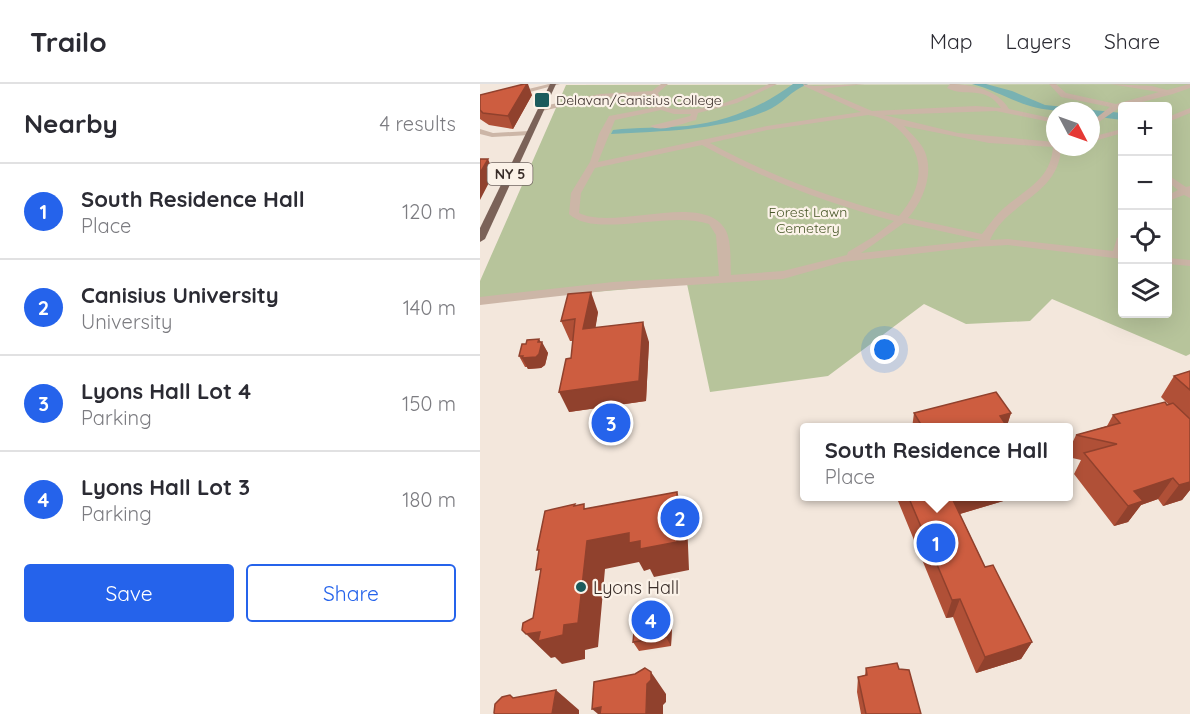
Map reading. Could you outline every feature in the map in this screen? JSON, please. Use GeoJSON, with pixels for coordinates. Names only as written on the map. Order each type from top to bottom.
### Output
{"type":"FeatureCollection","features":[{"type":"Feature","properties":{"kind":"main road","name":"NY 5"},"geometry":{"type":"LineString","coordinates":[[480,239],[529,133],[555,87]]}},
{"type":"Feature","properties":{"kind":"street"},"geometry":{"type":"LineString","coordinates":[[542,109],[600,96],[654,93],[665,84]]}},
{"type":"Feature","properties":{"kind":"street"},"geometry":{"type":"LineString","coordinates":[[725,280],[720,229],[713,222],[684,215],[598,222],[584,220],[574,214],[572,206],[582,178],[592,166],[612,118],[621,114],[661,108],[676,111],[693,110],[728,104],[774,84]]}},
{"type":"Feature","properties":{"kind":"street"},"geometry":{"type":"LineString","coordinates":[[810,87],[862,84]]}},
{"type":"Feature","properties":{"kind":"street"},"geometry":{"type":"LineString","coordinates":[[954,84],[950,88],[958,90],[964,88],[992,94],[1002,102],[1006,110]]}},
{"type":"Feature","properties":{"kind":"street"},"geometry":{"type":"LineString","coordinates":[[1052,84],[1064,95],[1112,108]]}},
{"type":"Feature","properties":{"kind":"street"},"geometry":{"type":"LineString","coordinates":[[1113,84],[1152,88],[1171,93]]}},
{"type":"Feature","properties":{"kind":"street"},"geometry":{"type":"LineString","coordinates":[[1100,117],[1112,108],[1190,86]]}},
{"type":"Feature","properties":{"kind":"street"},"geometry":{"type":"LineString","coordinates":[[480,103],[555,87]]}},
{"type":"Feature","properties":{"kind":"street"},"geometry":{"type":"LineString","coordinates":[[810,87],[896,122],[948,135],[985,141],[1046,145]]}},
{"type":"Feature","properties":{"kind":"street"},"geometry":{"type":"LineString","coordinates":[[574,93],[600,96]]}},
{"type":"Feature","properties":{"kind":"street"},"geometry":{"type":"LineString","coordinates":[[654,93],[661,108]]}},
{"type":"Feature","properties":{"kind":"street"},"geometry":{"type":"LineString","coordinates":[[592,166],[767,128],[868,112],[958,108],[1006,110],[1046,119]]}},
{"type":"Feature","properties":{"kind":"street"},"geometry":{"type":"LineString","coordinates":[[654,126],[693,118],[695,114],[693,110]]}},
{"type":"Feature","properties":{"kind":"street"},"geometry":{"type":"LineString","coordinates":[[1172,118],[1190,110]]}},
{"type":"Feature","properties":{"kind":"street"},"geometry":{"type":"LineString","coordinates":[[843,259],[875,242],[901,220],[916,198],[923,175],[921,152],[896,122]]}},
{"type":"Feature","properties":{"kind":"street"},"geometry":{"type":"LineString","coordinates":[[1100,123],[1118,129]]}},
{"type":"Feature","properties":{"kind":"street"},"geometry":{"type":"LineString","coordinates":[[480,131],[492,135],[529,133]]}},
{"type":"Feature","properties":{"kind":"street"},"geometry":{"type":"LineString","coordinates":[[1100,137],[1118,132]]}},
{"type":"Feature","properties":{"kind":"street"},"geometry":{"type":"LineString","coordinates":[[704,142],[728,157],[771,177],[837,201],[901,220],[1008,242],[1118,256]]}},
{"type":"Feature","properties":{"kind":"street"},"geometry":{"type":"LineString","coordinates":[[985,238],[1000,217],[1051,174],[1058,156]]}},
{"type":"Feature","properties":{"kind":"street"},"geometry":{"type":"LineString","coordinates":[[1172,181],[1188,191]]}},
{"type":"Feature","properties":{"kind":"street"},"geometry":{"type":"LineString","coordinates":[[1172,196],[1188,191]]}},
{"type":"Feature","properties":{"kind":"street"},"geometry":{"type":"LineString","coordinates":[[480,301],[613,286],[783,275],[843,259],[921,249],[1008,242]]}},
{"type":"Feature","properties":{"kind":"street"},"geometry":{"type":"LineString","coordinates":[[1172,261],[1190,263]]}},
{"type":"Feature","properties":{"kind":"green space","name":"Forest Lawn Cemetery"},"geometry":{"type":"Polygon","coordinates":[[[1190,84],[1190,354],[1186,356],[1052,299],[1030,321],[966,324],[924,304],[828,376],[710,392],[687,284],[480,302],[480,281],[566,85],[1190,84]]]}},
{"type":"Feature","properties":{"kind":"water"},"geometry":{"type":"Polygon","coordinates":[[[793,84],[808,84],[772,108],[747,118],[690,129],[611,134],[613,130],[687,126],[716,121],[769,100],[793,84]]]}},
{"type":"Feature","properties":{"kind":"water"},"geometry":{"type":"Polygon","coordinates":[[[972,84],[986,84],[1012,91],[1046,105],[1046,109],[1023,104],[972,84]]]}},
{"type":"Feature","properties":{"kind":"water"},"geometry":{"type":"Polygon","coordinates":[[[1100,111],[1118,113],[1118,119],[1100,117],[1100,111]]]}},
{"type":"Feature","properties":{"kind":"building"},"geometry":{"type":"Polygon","coordinates":[[[527,84],[508,116],[483,113],[480,110],[480,95],[527,84]]]}},
{"type":"Feature","properties":{"kind":"building"},"geometry":{"type":"Polygon","coordinates":[[[480,159],[488,159],[480,173],[480,159]]]}},
{"type":"Feature","properties":{"kind":"building"},"geometry":{"type":"Polygon","coordinates":[[[591,292],[583,329],[643,322],[639,381],[559,392],[566,359],[571,358],[575,319],[561,321],[568,294],[591,292]]]}},
{"type":"Feature","properties":{"kind":"building"},"geometry":{"type":"Polygon","coordinates":[[[539,339],[538,342],[542,342],[536,357],[522,358],[523,356],[519,356],[522,344],[526,344],[527,340],[539,339]]]}},
{"type":"Feature","properties":{"kind":"building"},"geometry":{"type":"Polygon","coordinates":[[[1190,371],[1190,390],[1174,376],[1190,371]]]}},
{"type":"Feature","properties":{"kind":"building"},"geometry":{"type":"Polygon","coordinates":[[[996,392],[1011,413],[1000,416],[1005,423],[920,423],[914,413],[996,392]]]}},
{"type":"Feature","properties":{"kind":"building"},"geometry":{"type":"Polygon","coordinates":[[[1165,402],[1167,405],[1173,403],[1190,419],[1190,482],[1179,485],[1173,478],[1134,491],[1143,501],[1128,506],[1084,453],[1117,444],[1076,435],[1120,423],[1113,415],[1165,402]]]}},
{"type":"Feature","properties":{"kind":"building"},"geometry":{"type":"Polygon","coordinates":[[[677,492],[677,542],[640,549],[640,541],[629,543],[629,533],[587,541],[578,623],[564,625],[563,635],[538,641],[540,632],[526,634],[522,630],[523,623],[533,618],[541,569],[536,570],[539,550],[537,550],[545,511],[575,504],[574,506],[584,504],[584,509],[677,492]]]}},
{"type":"Feature","properties":{"kind":"building"},"geometry":{"type":"Polygon","coordinates":[[[910,501],[953,501],[985,567],[993,565],[1032,642],[985,657],[960,599],[952,600],[910,501]]]}},
{"type":"Feature","properties":{"kind":"building"},"geometry":{"type":"Polygon","coordinates":[[[668,617],[666,637],[633,642],[635,622],[668,617]]]}},
{"type":"Feature","properties":{"kind":"building"},"geometry":{"type":"Polygon","coordinates":[[[897,663],[899,669],[909,670],[921,714],[866,714],[858,677],[867,675],[866,668],[897,663]]]}},
{"type":"Feature","properties":{"kind":"building"},"geometry":{"type":"Polygon","coordinates":[[[645,668],[651,672],[651,680],[647,684],[646,714],[600,714],[601,707],[592,709],[594,682],[635,674],[645,668]]]}},
{"type":"Feature","properties":{"kind":"building"},"geometry":{"type":"Polygon","coordinates":[[[556,690],[552,714],[494,713],[495,704],[502,697],[510,695],[513,698],[556,690]]]}},
{"type":"Feature","properties":{"kind":"place","name":"Delavan/Canisius College"},"geometry":{"type":"Point","coordinates":[542,100]}},
{"type":"Feature","properties":{"kind":"place","name":"Lyons Hall Lot 4"},"geometry":{"type":"Point","coordinates":[611,423]}},
{"type":"Feature","properties":{"kind":"place","name":"Canisius University"},"geometry":{"type":"Point","coordinates":[680,518]}},
{"type":"Feature","properties":{"kind":"place","name":"South Residence Hall"},"geometry":{"type":"Point","coordinates":[936,543]}},
{"type":"Feature","properties":{"kind":"place","name":"Lyons Hall"},"geometry":{"type":"Point","coordinates":[581,587]}},
{"type":"Feature","properties":{"kind":"place","name":"Lyons Hall Lot 3"},"geometry":{"type":"Point","coordinates":[651,620]}}]}
